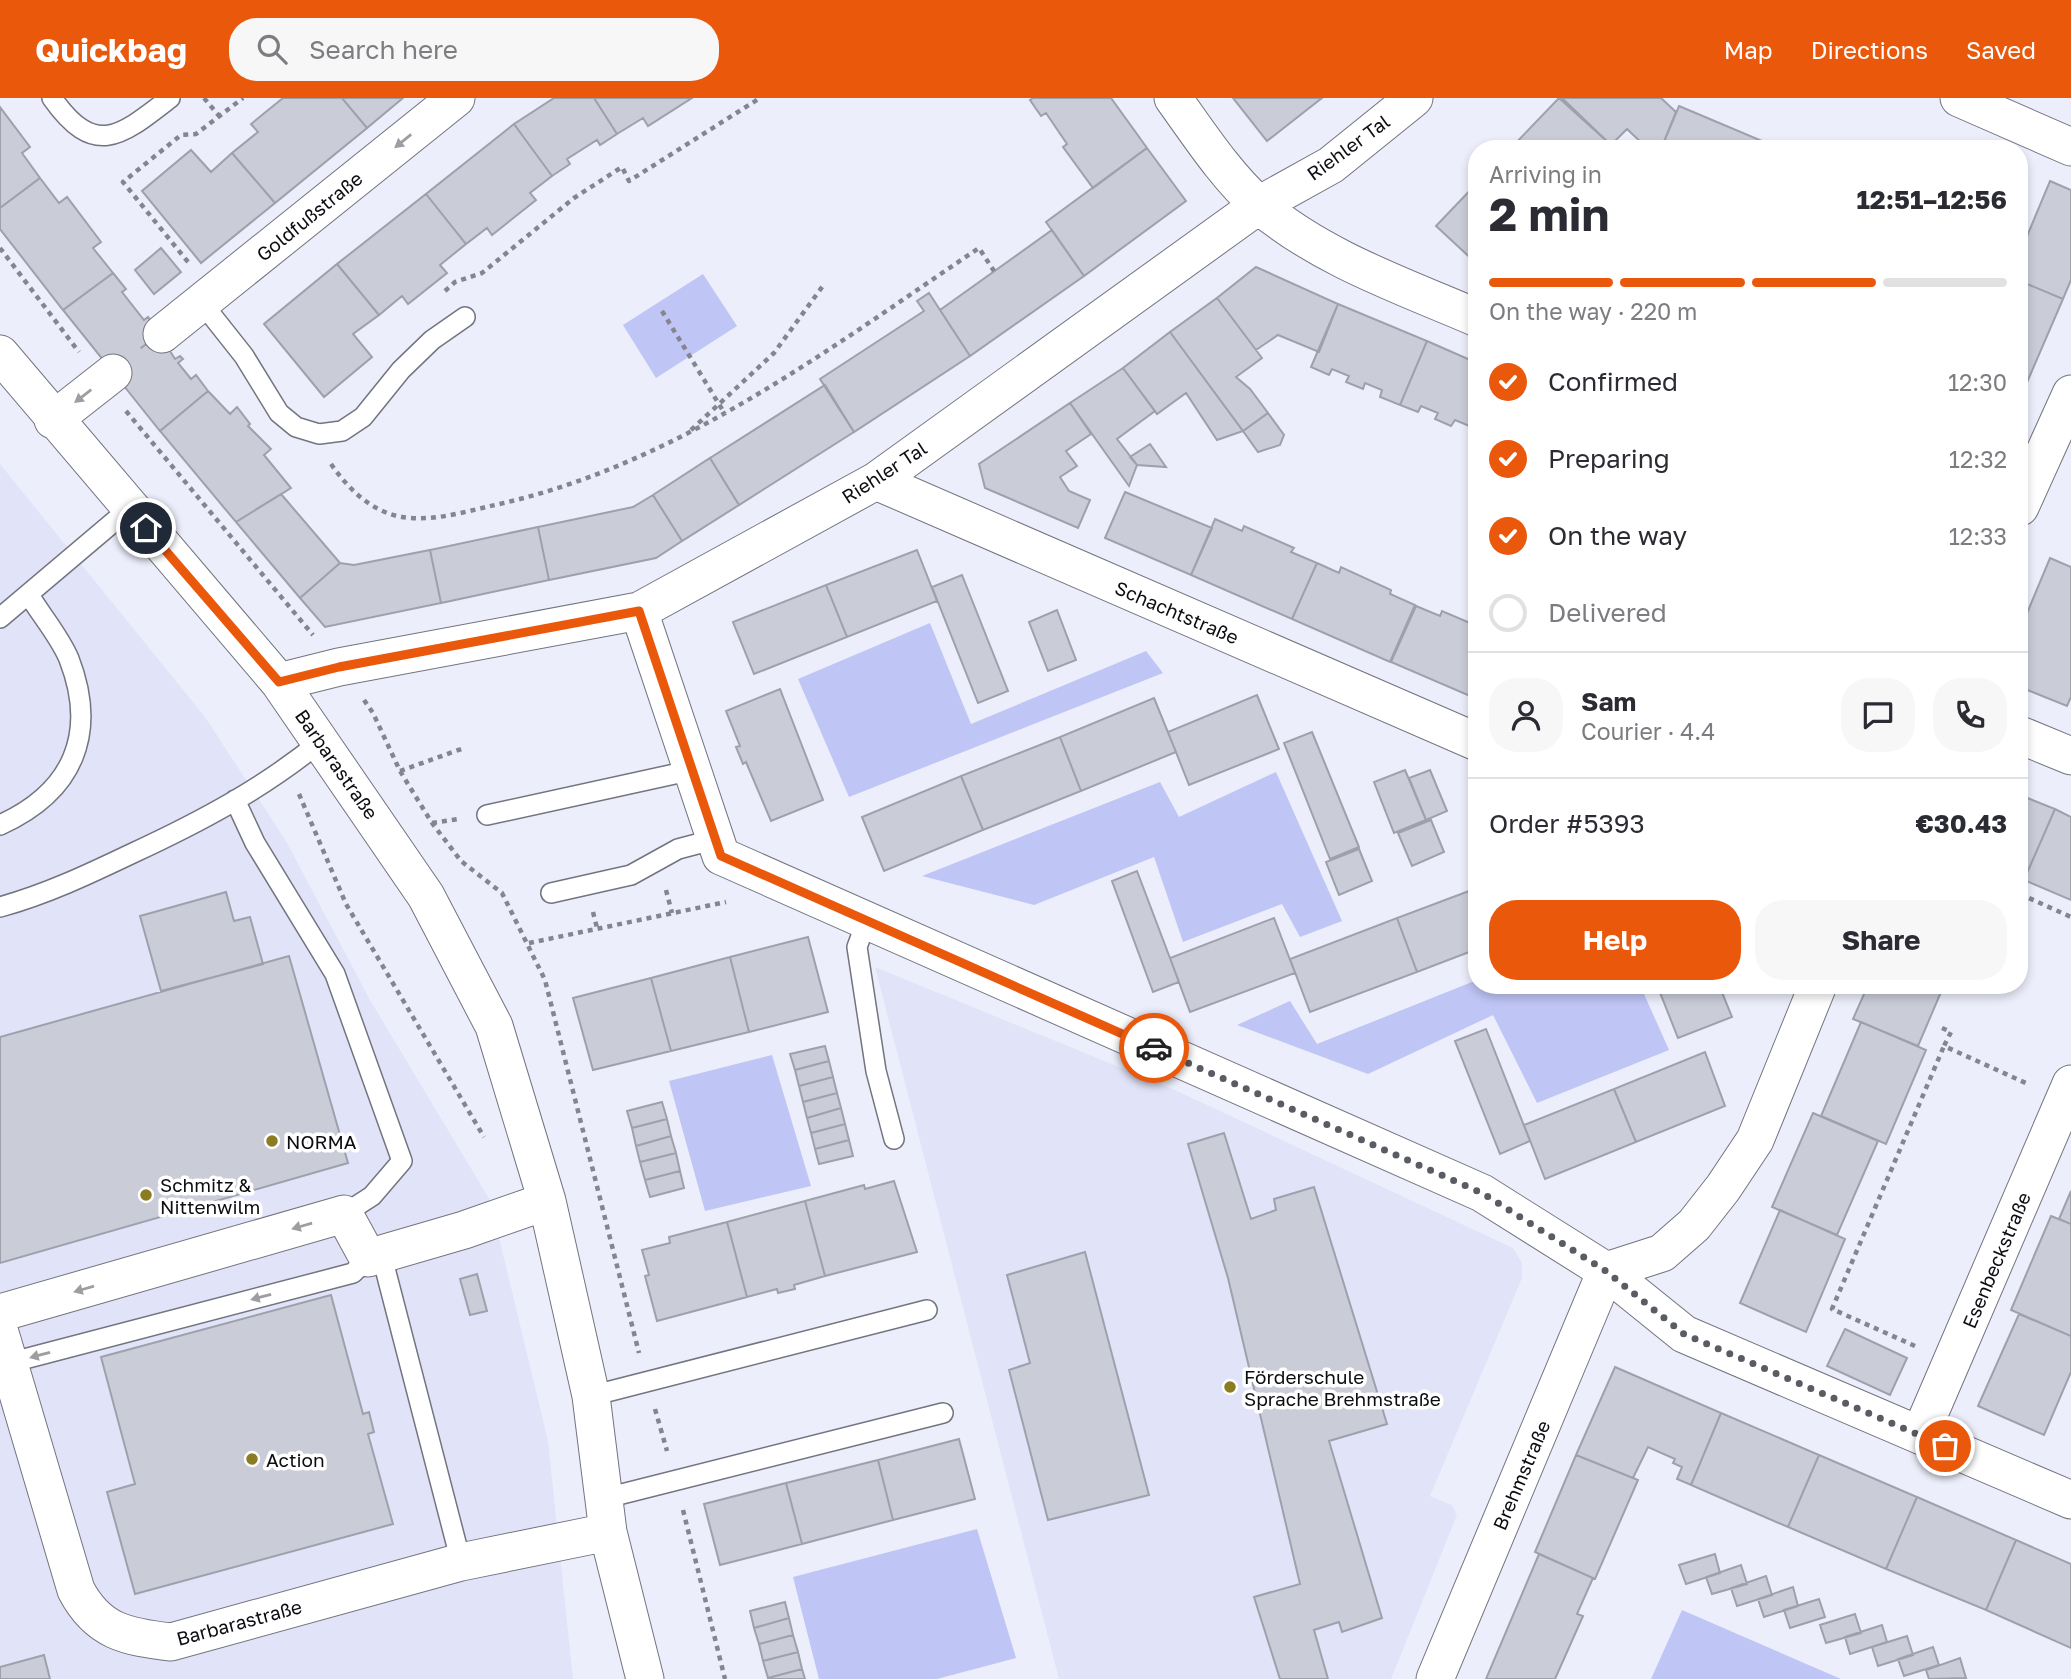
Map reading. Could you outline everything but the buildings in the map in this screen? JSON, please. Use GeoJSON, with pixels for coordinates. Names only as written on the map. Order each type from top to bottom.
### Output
{"type":"FeatureCollection","features":[{"type":"Feature","properties":{"kind":"street","name":"Goldfußstraße"},"geometry":{"type":"LineString","coordinates":[[162,334],[457,98]]}},
{"type":"Feature","properties":{"kind":"street"},"geometry":{"type":"LineString","coordinates":[[1172,98],[1208,148],[1259,205],[1336,258],[1468,314]]}},
{"type":"Feature","properties":{"kind":"street","name":"Riehler Tal"},"geometry":{"type":"LineString","coordinates":[[279,682],[339,667],[639,611],[876,481],[1259,205],[1331,165],[1413,98]]}},
{"type":"Feature","properties":{"kind":"street"},"geometry":{"type":"LineString","coordinates":[[1959,98],[2071,146]]}},
{"type":"Feature","properties":{"kind":"street","name":"Barbarastraße"},"geometry":{"type":"LineString","coordinates":[[0,354],[53,420],[279,682],[426,896],[494,1026],[547,1201],[591,1396],[605,1515],[645,1679]]}},
{"type":"Feature","properties":{"kind":"street"},"geometry":{"type":"LineString","coordinates":[[53,420],[113,373]]}},
{"type":"Feature","properties":{"kind":"street"},"geometry":{"type":"LineString","coordinates":[[2028,490],[2071,394]]}},
{"type":"Feature","properties":{"kind":"street","name":"Schachtstraße"},"geometry":{"type":"LineString","coordinates":[[876,481],[1468,738]]}},
{"type":"Feature","properties":{"kind":"street"},"geometry":{"type":"LineString","coordinates":[[639,611],[721,856],[1482,1193],[1606,1271],[1684,1334],[2071,1500]]}},
{"type":"Feature","properties":{"kind":"street"},"geometry":{"type":"LineString","coordinates":[[2028,738],[2071,756]]}},
{"type":"Feature","properties":{"kind":"street"},"geometry":{"type":"LineString","coordinates":[[1606,1271],[1662,1253],[1694,1225],[1723,1188],[1755,1140],[1814,994]]}},
{"type":"Feature","properties":{"kind":"street","name":"Esenbeckstraße"},"geometry":{"type":"LineString","coordinates":[[1920,1435],[2067,1092]]}},
{"type":"Feature","properties":{"kind":"street","name":"Barbarastraße"},"geometry":{"type":"LineString","coordinates":[[374,1255],[464,1230],[547,1201]]}},
{"type":"Feature","properties":{"kind":"street"},"geometry":{"type":"LineString","coordinates":[[0,1313],[344,1214],[374,1255]]}},
{"type":"Feature","properties":{"kind":"street","name":"Brehmstraße"},"geometry":{"type":"LineString","coordinates":[[1435,1679],[1606,1271]]}},
{"type":"Feature","properties":{"kind":"street","name":"Barbarastraße"},"geometry":{"type":"LineString","coordinates":[[4,1348],[76,1590],[86,1610],[100,1624],[138,1638],[171,1642],[461,1562],[605,1515]]}},
{"type":"Feature","properties":{"kind":"lane"},"geometry":{"type":"LineString","coordinates":[[51,98],[82,132],[102,136],[119,134],[170,98]]}},
{"type":"Feature","properties":{"kind":"lane"},"geometry":{"type":"LineString","coordinates":[[209,297],[279,413],[296,427],[319,434],[342,431],[363,417],[401,370],[432,340],[464,317]]}},
{"type":"Feature","properties":{"kind":"lane"},"geometry":{"type":"LineString","coordinates":[[0,618],[130,508]]}},
{"type":"Feature","properties":{"kind":"lane"},"geometry":{"type":"LineString","coordinates":[[0,825],[20,816],[54,789],[79,747],[80,698],[68,656],[29,595]]}},
{"type":"Feature","properties":{"kind":"lane"},"geometry":{"type":"LineString","coordinates":[[0,908],[47,894],[199,822],[288,768],[321,741]]}},
{"type":"Feature","properties":{"kind":"lane"},"geometry":{"type":"LineString","coordinates":[[487,815],[693,770]]}},
{"type":"Feature","properties":{"kind":"lane"},"geometry":{"type":"LineString","coordinates":[[235,800],[255,843],[335,974],[402,1161],[372,1196],[344,1214]]}},
{"type":"Feature","properties":{"kind":"lane"},"geometry":{"type":"LineString","coordinates":[[551,893],[631,875],[678,849],[716,839]]}},
{"type":"Feature","properties":{"kind":"lane"},"geometry":{"type":"LineString","coordinates":[[867,920],[857,947],[876,1071],[894,1139]]}},
{"type":"Feature","properties":{"kind":"lane"},"geometry":{"type":"LineString","coordinates":[[374,1255],[461,1562]]}},
{"type":"Feature","properties":{"kind":"lane","name":"Barbarastraße"},"geometry":{"type":"LineString","coordinates":[[4,1348],[353,1273],[374,1255]]}},
{"type":"Feature","properties":{"kind":"lane"},"geometry":{"type":"LineString","coordinates":[[591,1396],[927,1310]]}},
{"type":"Feature","properties":{"kind":"lane"},"geometry":{"type":"LineString","coordinates":[[605,1515],[943,1413]]}},
{"type":"Feature","properties":{"kind":"path"},"geometry":{"type":"LineString","coordinates":[[204,98],[220,117]]}},
{"type":"Feature","properties":{"kind":"path"},"geometry":{"type":"LineString","coordinates":[[209,297],[202,278],[123,182],[181,135],[196,134],[243,98]]}},
{"type":"Feature","properties":{"kind":"path"},"geometry":{"type":"LineString","coordinates":[[436,299],[455,282],[481,273],[574,198],[622,167],[629,181],[760,98]]}},
{"type":"Feature","properties":{"kind":"path"},"geometry":{"type":"LineString","coordinates":[[326,457],[350,491],[377,509],[410,519],[450,515],[530,498],[589,478],[685,436],[754,398],[979,248],[994,271]]}},
{"type":"Feature","properties":{"kind":"path"},"geometry":{"type":"LineString","coordinates":[[685,436],[774,353],[825,283]]}},
{"type":"Feature","properties":{"kind":"path"},"geometry":{"type":"LineString","coordinates":[[662,311],[725,414]]}},
{"type":"Feature","properties":{"kind":"path"},"geometry":{"type":"LineString","coordinates":[[400,771],[464,748]]}},
{"type":"Feature","properties":{"kind":"path"},"geometry":{"type":"LineString","coordinates":[[529,943],[741,899],[752,869]]}},
{"type":"Feature","properties":{"kind":"path"},"geometry":{"type":"LineString","coordinates":[[2028,898],[2071,917]]}},
{"type":"Feature","properties":{"kind":"path"},"geometry":{"type":"LineString","coordinates":[[1942,1028],[1951,1032],[1832,1309],[1952,1362]]}},
{"type":"Feature","properties":{"kind":"path"},"geometry":{"type":"LineString","coordinates":[[1944,1046],[2067,1092]]}},
{"type":"Feature","properties":{"kind":"shaded area"},"geometry":{"type":"Polygon","coordinates":[[[703,274],[737,326],[656,378],[623,325],[703,274]]]}},
{"type":"Feature","properties":{"kind":"shaded area"},"geometry":{"type":"Polygon","coordinates":[[[0,464],[205,717],[286,841],[370,1000],[490,1200],[548,1441],[573,1679],[0,1679],[0,464]]]}},
{"type":"Feature","properties":{"kind":"shaded area"},"geometry":{"type":"Polygon","coordinates":[[[930,623],[971,724],[1146,651],[1163,673],[849,797],[798,679],[930,623]]]}},
{"type":"Feature","properties":{"kind":"shaded area"},"geometry":{"type":"Polygon","coordinates":[[[1276,772],[1342,921],[1300,937],[1282,904],[1183,942],[1154,857],[1034,905],[922,876],[1160,782],[1179,817],[1276,772]]]}},
{"type":"Feature","properties":{"kind":"shaded area","name":"Förderschule Sprache Brehmstraße"},"geometry":{"type":"Polygon","coordinates":[[[875,967],[1175,1090],[1513,1248],[1522,1263],[1522,1278],[1430,1496],[1452,1505],[1457,1515],[1391,1679],[1059,1679],[875,967]]]}},
{"type":"Feature","properties":{"kind":"shaded area"},"geometry":{"type":"Polygon","coordinates":[[[1468,984],[1468,994],[1644,994],[1669,1050],[1537,1103],[1493,1015],[1368,1074],[1237,1025],[1290,1001],[1317,1044],[1468,984]]]}},
{"type":"Feature","properties":{"kind":"shaded area"},"geometry":{"type":"Polygon","coordinates":[[[772,1055],[811,1186],[705,1211],[669,1081],[772,1055]]]}},
{"type":"Feature","properties":{"kind":"shaded area"},"geometry":{"type":"Polygon","coordinates":[[[977,1529],[1016,1658],[937,1679],[819,1679],[793,1577],[977,1529]]]}},
{"type":"Feature","properties":{"kind":"shaded area"},"geometry":{"type":"Polygon","coordinates":[[[1682,1610],[1841,1679],[1651,1679],[1682,1610]]]}},
{"type":"Feature","properties":{"kind":"tunnel"},"geometry":{"type":"LineString","coordinates":[[113,373],[162,334]]}},
{"type":"Feature","properties":{"kind":"way so far"},"geometry":{"type":"LineString","coordinates":[[1154,1048],[1482,1193],[1606,1271],[1684,1334],[1945,1446]]}},
{"type":"Feature","properties":{"kind":"place","name":"NORMA"},"geometry":{"type":"Point","coordinates":[272,1141]}},
{"type":"Feature","properties":{"kind":"place","name":"Schmitz & Nittenwilm"},"geometry":{"type":"Point","coordinates":[146,1195]}},
{"type":"Feature","properties":{"kind":"place","name":"Förderschule Sprache Brehmstraße"},"geometry":{"type":"Point","coordinates":[1230,1387]}},
{"type":"Feature","properties":{"kind":"place","name":"Action"},"geometry":{"type":"Point","coordinates":[252,1459]}},
{"type":"Feature","properties":{"kind":"route"},"geometry":{"type":"LineString","coordinates":[[146,528],[279,682],[339,667],[639,611],[721,856],[1154,1048]]}}]}
